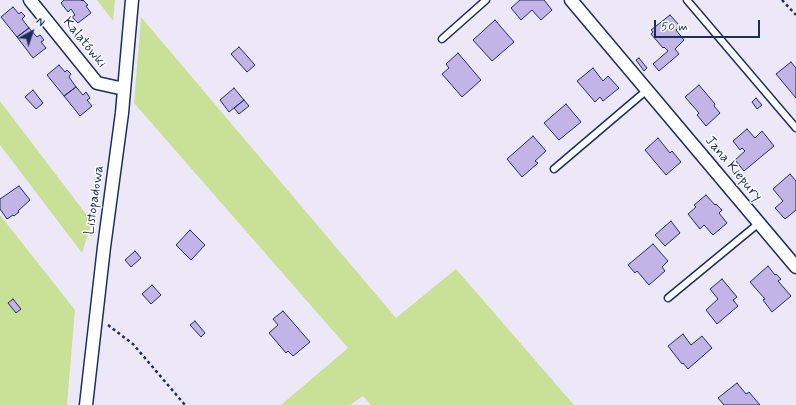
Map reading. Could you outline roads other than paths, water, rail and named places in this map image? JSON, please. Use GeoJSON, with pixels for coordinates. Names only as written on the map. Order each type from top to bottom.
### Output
{"type":"FeatureCollection","features":[{"type":"Feature","properties":{"kind":"street","name":"Kalatówki"},"geometry":{"type":"LineString","coordinates":[[30,0],[97,83],[124,89]]}},
{"type":"Feature","properties":{"kind":"street","name":"Listopadowa"},"geometry":{"type":"LineString","coordinates":[[86,405],[124,89],[132,0]]}},
{"type":"Feature","properties":{"kind":"street","name":"Jana Kiepury"},"geometry":{"type":"LineString","coordinates":[[571,0],[796,267]]}},
{"type":"Feature","properties":{"kind":"lane"},"geometry":{"type":"LineString","coordinates":[[442,39],[486,0]]}},
{"type":"Feature","properties":{"kind":"lane"},"geometry":{"type":"LineString","coordinates":[[687,0],[796,128]]}},
{"type":"Feature","properties":{"kind":"lane"},"geometry":{"type":"LineString","coordinates":[[554,169],[647,90]]}},
{"type":"Feature","properties":{"kind":"lane"},"geometry":{"type":"LineString","coordinates":[[668,298],[759,222]]}}]}
